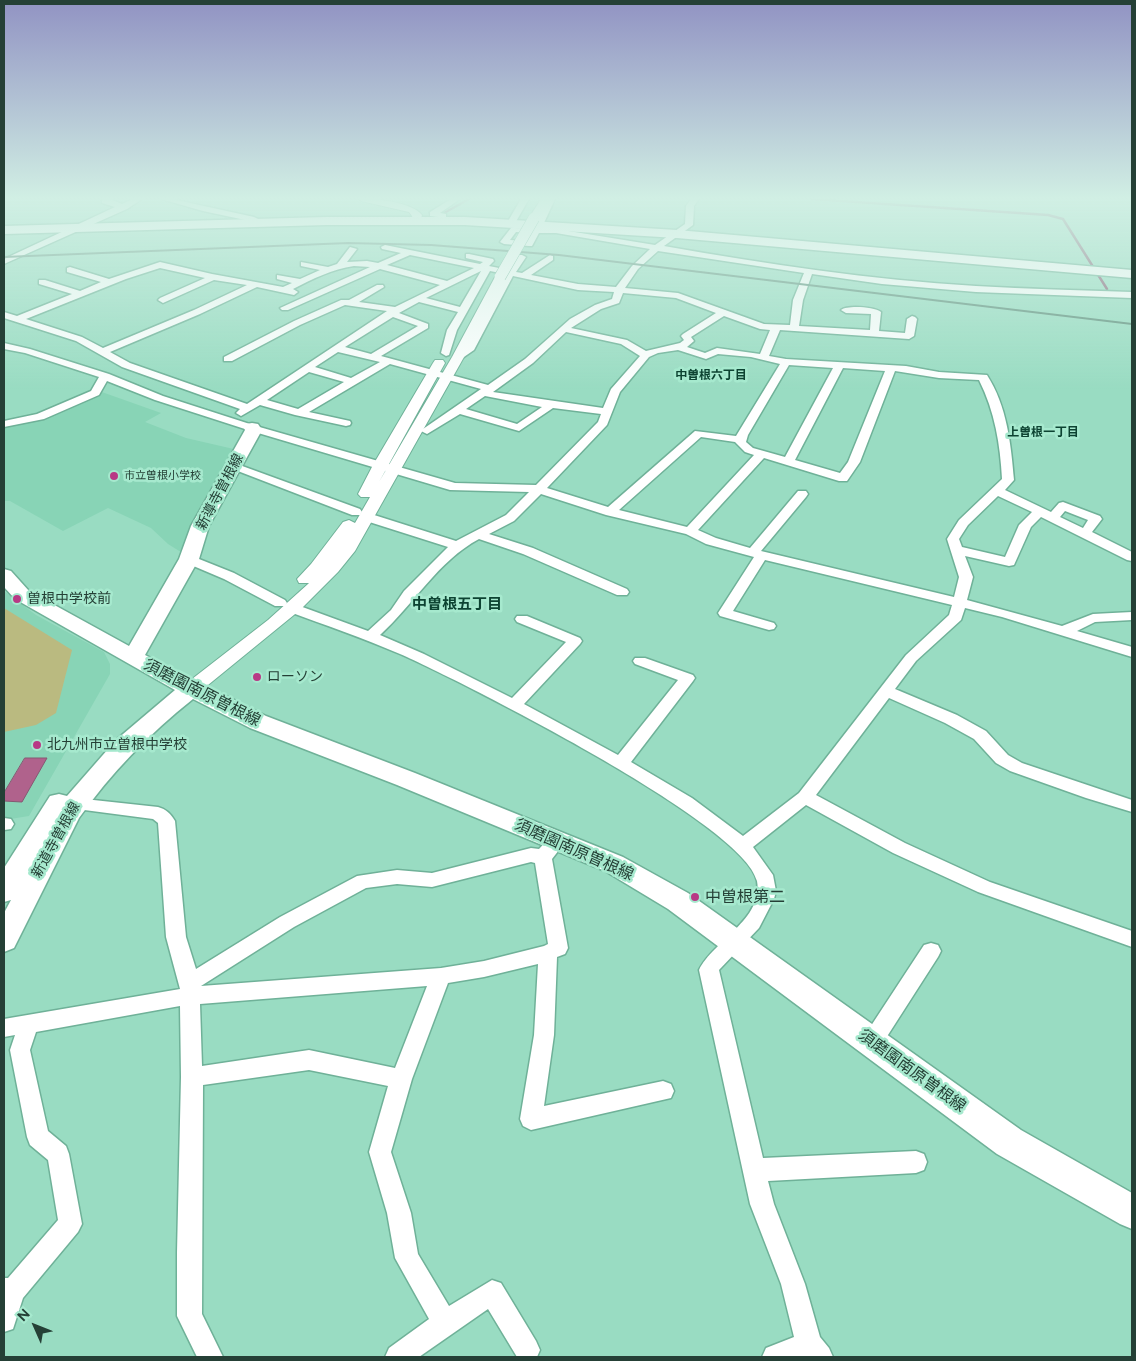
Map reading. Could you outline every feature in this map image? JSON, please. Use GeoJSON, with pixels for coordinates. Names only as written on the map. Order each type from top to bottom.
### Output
{"type":"FeatureCollection","features":[{"type":"Feature","properties":{"kind":"main road"},"geometry":{"type":"LineString","coordinates":[[1000,263],[1132,274]]}},
{"type":"Feature","properties":{"kind":"main road","name":"新導寺曽根線"},"geometry":{"type":"LineString","coordinates":[[190,559],[200,526],[254,430],[252,428]]}},
{"type":"Feature","properties":{"kind":"main road"},"geometry":{"type":"LineString","coordinates":[[133,658],[190,559]]}},
{"type":"Feature","properties":{"kind":"main road","name":"須磨園南原曽根線"},"geometry":{"type":"LineString","coordinates":[[4,575],[22,595],[185,687],[258,722],[550,849],[614,864],[678,901],[1009,1142],[1132,1212]]}},
{"type":"Feature","properties":{"kind":"main road","name":"新道寺曽根線"},"geometry":{"type":"LineString","coordinates":[[4,940],[75,804],[123,748],[170,705],[185,687]]}},
{"type":"Feature","properties":{"kind":"main road","name":"新道寺曽根線"},"geometry":{"type":"LineString","coordinates":[[4,891],[60,800],[109,744],[185,687]]}},
{"type":"Feature","properties":{"kind":"street"},"geometry":{"type":"LineString","coordinates":[[284,290],[341,264],[364,263]]}},
{"type":"Feature","properties":{"kind":"street"},"geometry":{"type":"LineString","coordinates":[[369,263],[447,284]]}},
{"type":"Feature","properties":{"kind":"street"},"geometry":{"type":"LineString","coordinates":[[285,308],[386,263]]}},
{"type":"Feature","properties":{"kind":"street"},"geometry":{"type":"LineString","coordinates":[[422,277],[452,263]]}},
{"type":"Feature","properties":{"kind":"street"},"geometry":{"type":"LineString","coordinates":[[455,263],[494,273],[523,276],[578,287],[619,289],[678,296],[763,328],[794,328],[909,336],[912,319]]}},
{"type":"Feature","properties":{"kind":"street"},"geometry":{"type":"LineString","coordinates":[[185,687],[337,564],[349,548],[362,515],[387,467],[452,355],[494,273],[491,263]]}},
{"type":"Feature","properties":{"kind":"street"},"geometry":{"type":"LineString","coordinates":[[452,355],[452,330],[464,311],[502,263]]}},
{"type":"Feature","properties":{"kind":"street"},"geometry":{"type":"LineString","coordinates":[[230,420],[336,348],[394,312],[447,284],[494,273],[512,263]]}},
{"type":"Feature","properties":{"kind":"street"},"geometry":{"type":"LineString","coordinates":[[523,276],[543,263]]}},
{"type":"Feature","properties":{"kind":"street"},"geometry":{"type":"LineString","coordinates":[[428,431],[529,361],[573,322],[593,310],[616,301],[619,289],[626,277],[641,263]]}},
{"type":"Feature","properties":{"kind":"street"},"geometry":{"type":"LineString","coordinates":[[753,263],[882,281],[976,289],[1132,295]]}},
{"type":"Feature","properties":{"kind":"street"},"geometry":{"type":"LineString","coordinates":[[304,264],[327,270]]}},
{"type":"Feature","properties":{"kind":"street"},"geometry":{"type":"LineString","coordinates":[[18,319],[109,282],[160,265],[311,296]]}},
{"type":"Feature","properties":{"kind":"street"},"geometry":{"type":"LineString","coordinates":[[70,270],[109,282]]}},
{"type":"Feature","properties":{"kind":"street"},"geometry":{"type":"LineString","coordinates":[[794,328],[798,300],[809,271]]}},
{"type":"Feature","properties":{"kind":"street"},"geometry":{"type":"LineString","coordinates":[[163,300],[214,277]]}},
{"type":"Feature","properties":{"kind":"street"},"geometry":{"type":"LineString","coordinates":[[280,277],[301,282]]}},
{"type":"Feature","properties":{"kind":"street"},"geometry":{"type":"LineString","coordinates":[[42,282],[80,294]]}},
{"type":"Feature","properties":{"kind":"street"},"geometry":{"type":"LineString","coordinates":[[104,351],[197,312],[256,284]]}},
{"type":"Feature","properties":{"kind":"street"},"geometry":{"type":"LineString","coordinates":[[350,303],[380,287]]}},
{"type":"Feature","properties":{"kind":"street"},"geometry":{"type":"LineString","coordinates":[[418,299],[464,311]]}},
{"type":"Feature","properties":{"kind":"street"},"geometry":{"type":"LineString","coordinates":[[228,359],[296,323],[344,302],[394,312],[425,326],[373,357]]}},
{"type":"Feature","properties":{"kind":"street"},"geometry":{"type":"LineString","coordinates":[[846,310],[876,312],[874,333]]}},
{"type":"Feature","properties":{"kind":"street"},"geometry":{"type":"LineString","coordinates":[[681,348],[689,341],[686,336],[722,313]]}},
{"type":"Feature","properties":{"kind":"street"},"geometry":{"type":"LineString","coordinates":[[4,315],[79,339],[104,351],[126,365],[248,408]]}},
{"type":"Feature","properties":{"kind":"street"},"geometry":{"type":"LineString","coordinates":[[763,358],[776,328]]}},
{"type":"Feature","properties":{"kind":"street"},"geometry":{"type":"LineString","coordinates":[[565,329],[624,342],[646,355]]}},
{"type":"Feature","properties":{"kind":"street"},"geometry":{"type":"LineString","coordinates":[[4,346],[27,351],[105,376],[159,398],[252,428],[454,487],[539,489],[610,512],[690,531],[711,541],[758,554],[1006,614],[1132,652]]}},
{"type":"Feature","properties":{"kind":"street"},"geometry":{"type":"LineString","coordinates":[[336,348],[440,374],[488,391],[551,405],[607,412]]}},
{"type":"Feature","properties":{"kind":"street"},"geometry":{"type":"LineString","coordinates":[[371,636],[396,613],[409,594],[457,546],[510,518],[539,489],[603,423],[615,391],[646,355],[651,352],[681,348],[706,356],[717,351],[752,354],[786,362],[983,377],[992,393],[1006,444],[1008,480],[963,523],[953,540],[966,577],[956,617],[910,658],[805,797],[743,845]]}},
{"type":"Feature","properties":{"kind":"street"},"geometry":{"type":"LineString","coordinates":[[300,413],[388,361]]}},
{"type":"Feature","properties":{"kind":"street"},"geometry":{"type":"LineString","coordinates":[[786,362],[742,434],[740,443],[748,450],[843,478],[854,462],[891,370]]}},
{"type":"Feature","properties":{"kind":"street"},"geometry":{"type":"LineString","coordinates":[[788,462],[839,366]]}},
{"type":"Feature","properties":{"kind":"street"},"geometry":{"type":"LineString","coordinates":[[307,368],[353,382]]}},
{"type":"Feature","properties":{"kind":"street"},"geometry":{"type":"LineString","coordinates":[[4,424],[40,417],[95,393],[105,376]]}},
{"type":"Feature","properties":{"kind":"street"},"geometry":{"type":"LineString","coordinates":[[259,401],[300,413],[346,423]]}},
{"type":"Feature","properties":{"kind":"street"},"geometry":{"type":"LineString","coordinates":[[459,410],[519,428],[551,405]]}},
{"type":"Feature","properties":{"kind":"street"},"geometry":{"type":"LineString","coordinates":[[610,512],[699,433],[740,440]]}},
{"type":"Feature","properties":{"kind":"street"},"geometry":{"type":"LineString","coordinates":[[690,531],[762,454]]}},
{"type":"Feature","properties":{"kind":"street"},"geometry":{"type":"LineString","coordinates":[[234,466],[362,515],[457,546]]}},
{"type":"Feature","properties":{"kind":"street"},"geometry":{"type":"LineString","coordinates":[[998,491],[1132,556]]}},
{"type":"Feature","properties":{"kind":"street"},"geometry":{"type":"LineString","coordinates":[[770,626],[725,613],[758,554],[802,494]]}},
{"type":"Feature","properties":{"kind":"street"},"geometry":{"type":"LineString","coordinates":[[957,550],[1009,562],[1025,524],[1063,506],[1096,519],[1085,533]]}},
{"type":"Feature","properties":{"kind":"street"},"geometry":{"type":"LineString","coordinates":[[478,535],[528,551],[622,592]]}},
{"type":"Feature","properties":{"kind":"street"},"geometry":{"type":"LineString","coordinates":[[1119,551],[1132,544]]}},
{"type":"Feature","properties":{"kind":"street"},"geometry":{"type":"LineString","coordinates":[[190,559],[229,576],[286,606],[371,636],[419,657],[514,705],[621,763],[721,827],[743,845],[763,872],[766,889],[763,908],[734,943],[711,964],[709,970],[762,1204],[793,1284],[814,1351],[775,1357]]}},
{"type":"Feature","properties":{"kind":"street"},"geometry":{"type":"LineString","coordinates":[[1064,631],[1093,618],[1132,616]]}},
{"type":"Feature","properties":{"kind":"street"},"geometry":{"type":"LineString","coordinates":[[514,705],[575,641],[522,619]]}},
{"type":"Feature","properties":{"kind":"street"},"geometry":{"type":"LineString","coordinates":[[621,763],[688,678],[640,661]]}},
{"type":"Feature","properties":{"kind":"street"},"geometry":{"type":"LineString","coordinates":[[886,691],[951,719],[980,734],[1002,759],[1016,766],[1092,794],[1132,806]]}},
{"type":"Feature","properties":{"kind":"street"},"geometry":{"type":"LineString","coordinates":[[805,797],[899,848],[984,887],[1132,939]]}},
{"type":"Feature","properties":{"kind":"street"},"geometry":{"type":"LineString","coordinates":[[75,804],[158,813],[166,821],[176,937],[190,990],[192,1077],[189,1252],[190,1316],[210,1357]]}},
{"type":"Feature","properties":{"kind":"street"},"geometry":{"type":"LineString","coordinates":[[4,1028],[12,1028],[190,990],[440,976],[484,969],[548,953],[558,948],[550,849],[531,856],[432,880],[397,878],[363,881],[287,922],[190,990]]}},
{"type":"Feature","properties":{"kind":"street"},"geometry":{"type":"LineString","coordinates":[[872,1042],[931,951]]}},
{"type":"Feature","properties":{"kind":"street"},"geometry":{"type":"LineString","coordinates":[[548,953],[544,1035],[531,1119],[663,1091]]}},
{"type":"Feature","properties":{"kind":"street"},"geometry":{"type":"LineString","coordinates":[[440,976],[401,1079],[380,1152],[399,1213],[407,1258],[445,1323]]}},
{"type":"Feature","properties":{"kind":"street"},"geometry":{"type":"LineString","coordinates":[[4,1320],[8,1290],[70,1224],[58,1154],[38,1137],[20,1050],[29,1023]]}},
{"type":"Feature","properties":{"kind":"street"},"geometry":{"type":"LineString","coordinates":[[192,1077],[309,1060],[401,1079]]}},
{"type":"Feature","properties":{"kind":"street"},"geometry":{"type":"LineString","coordinates":[[755,1170],[916,1162]]}},
{"type":"Feature","properties":{"kind":"street"},"geometry":{"type":"LineString","coordinates":[[398,1357],[492,1292],[527,1350]]}},
{"type":"Feature","properties":{"kind":"shaded area","name":"市立曽根小学校"},"geometry":{"type":"Polygon","coordinates":[[[99,391],[161,413],[145,422],[186,438],[238,450],[184,554],[168,544],[151,528],[108,508],[63,531],[10,501],[4,501],[4,425],[21,422],[99,391]]]}},
{"type":"Feature","properties":{"kind":"shaded area","name":"北九州市立曽根中学校"},"geometry":{"type":"Polygon","coordinates":[[[4,591],[36,615],[104,652],[110,664],[110,674],[29,816],[4,820],[4,591]]]}},
{"type":"Feature","properties":{"kind":"shaded area"},"geometry":{"type":"Polygon","coordinates":[[[4,608],[72,650],[56,713],[36,725],[4,732],[4,608]]]}},
{"type":"Feature","properties":{"kind":"shaded area"},"geometry":{"type":"Polygon","coordinates":[[[25,758],[47,758],[22,802],[4,801],[4,793],[25,758]]]}},
{"type":"Feature","properties":{"kind":"waterway"},"geometry":{"type":"LineString","coordinates":[[1090,263],[1107,289]]}},
{"type":"Feature","properties":{"kind":"railway"},"geometry":{"type":"LineString","coordinates":[[621,263],[1132,324]]}},
{"type":"Feature","properties":{"kind":"place","name":"市立曽根小学校"},"geometry":{"type":"Point","coordinates":[114,476]}},
{"type":"Feature","properties":{"kind":"place","name":"曽根中学校前"},"geometry":{"type":"Point","coordinates":[17,599]}},
{"type":"Feature","properties":{"kind":"place","name":"ローソン"},"geometry":{"type":"Point","coordinates":[257,677]}},
{"type":"Feature","properties":{"kind":"place","name":"北九州市立曽根中学校"},"geometry":{"type":"Point","coordinates":[37,745]}},
{"type":"Feature","properties":{"kind":"place","name":"中曽根第二"},"geometry":{"type":"Point","coordinates":[695,897]}},
{"type":"Feature","properties":{"kind":"district","name":"中曽根六丁目"},"geometry":{"type":"Point","coordinates":[711,375]}},
{"type":"Feature","properties":{"kind":"district","name":"上曽根一丁目"},"geometry":{"type":"Point","coordinates":[1043,432]}},
{"type":"Feature","properties":{"kind":"district","name":"中曽根五丁目"},"geometry":{"type":"Point","coordinates":[457,605]}}]}
